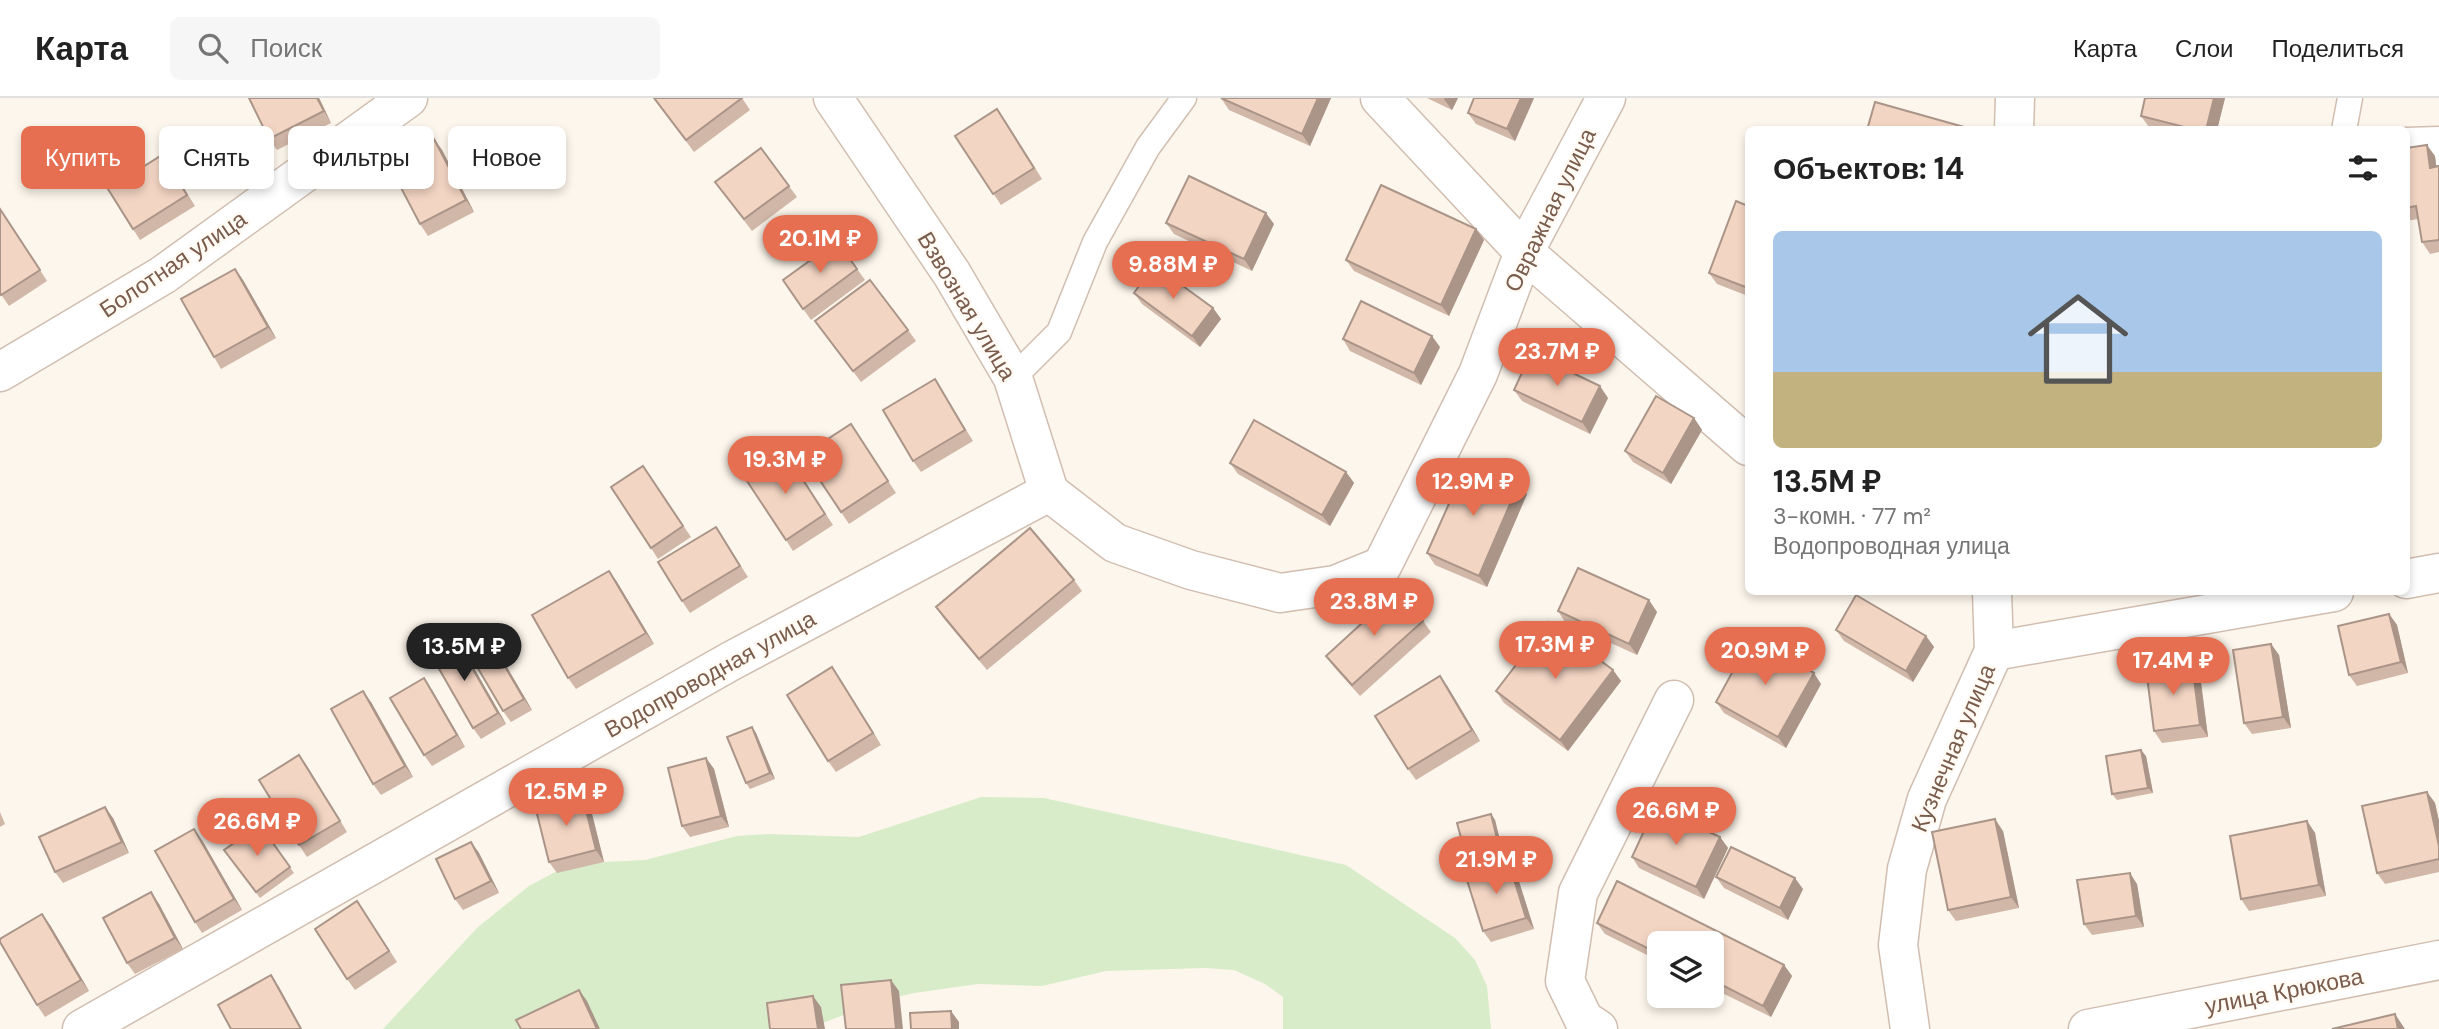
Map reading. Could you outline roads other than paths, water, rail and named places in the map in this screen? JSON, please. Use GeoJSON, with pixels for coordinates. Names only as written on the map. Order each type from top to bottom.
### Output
{"type":"FeatureCollection","features":[{"type":"Feature","properties":{"kind":"street","name":"Болотная улица"},"geometry":{"type":"LineString","coordinates":[[0,372],[163,275],[408,98]]}},
{"type":"Feature","properties":{"kind":"street","name":"Взвозная улица"},"geometry":{"type":"LineString","coordinates":[[833,98],[952,274],[1013,378],[1049,492]]}},
{"type":"Feature","properties":{"kind":"street"},"geometry":{"type":"LineString","coordinates":[[1380,98],[1524,252],[1745,443]]}},
{"type":"Feature","properties":{"kind":"street","name":"Овражная улица"},"geometry":{"type":"LineString","coordinates":[[1049,492],[1115,543],[1191,570],[1280,593],[1335,585],[1382,566],[1478,374],[1524,252],[1606,98]]}},
{"type":"Feature","properties":{"kind":"street"},"geometry":{"type":"LineString","coordinates":[[2014,126],[2015,98]]}},
{"type":"Feature","properties":{"kind":"street"},"geometry":{"type":"LineString","coordinates":[[2410,147],[2439,146]]}},
{"type":"Feature","properties":{"kind":"street","name":"Водопроводная улица"},"geometry":{"type":"LineString","coordinates":[[82,1029],[719,667],[1049,492]]}},
{"type":"Feature","properties":{"kind":"street"},"geometry":{"type":"LineString","coordinates":[[2410,578],[2439,573]]}},
{"type":"Feature","properties":{"kind":"street","name":"Кузнечная улица"},"geometry":{"type":"LineString","coordinates":[[1910,1029],[1898,946],[1907,869],[1927,799],[1994,650],[1992,595]]}},
{"type":"Feature","properties":{"kind":"street"},"geometry":{"type":"LineString","coordinates":[[1994,650],[2255,598],[2294,595]]}},
{"type":"Feature","properties":{"kind":"street"},"geometry":{"type":"LineString","coordinates":[[1598,1029],[1584,1020],[1565,981],[1578,893],[1674,701]]}},
{"type":"Feature","properties":{"kind":"street","name":"улица Крюкова"},"geometry":{"type":"LineString","coordinates":[[2088,1029],[2439,960]]}},
{"type":"Feature","properties":{"kind":"lane"},"geometry":{"type":"LineString","coordinates":[[1013,378],[1059,332],[1095,242],[1148,147],[1184,98]]}},
{"type":"Feature","properties":{"kind":"lane"},"geometry":{"type":"LineString","coordinates":[[2345,126],[2350,98]]}}]}
